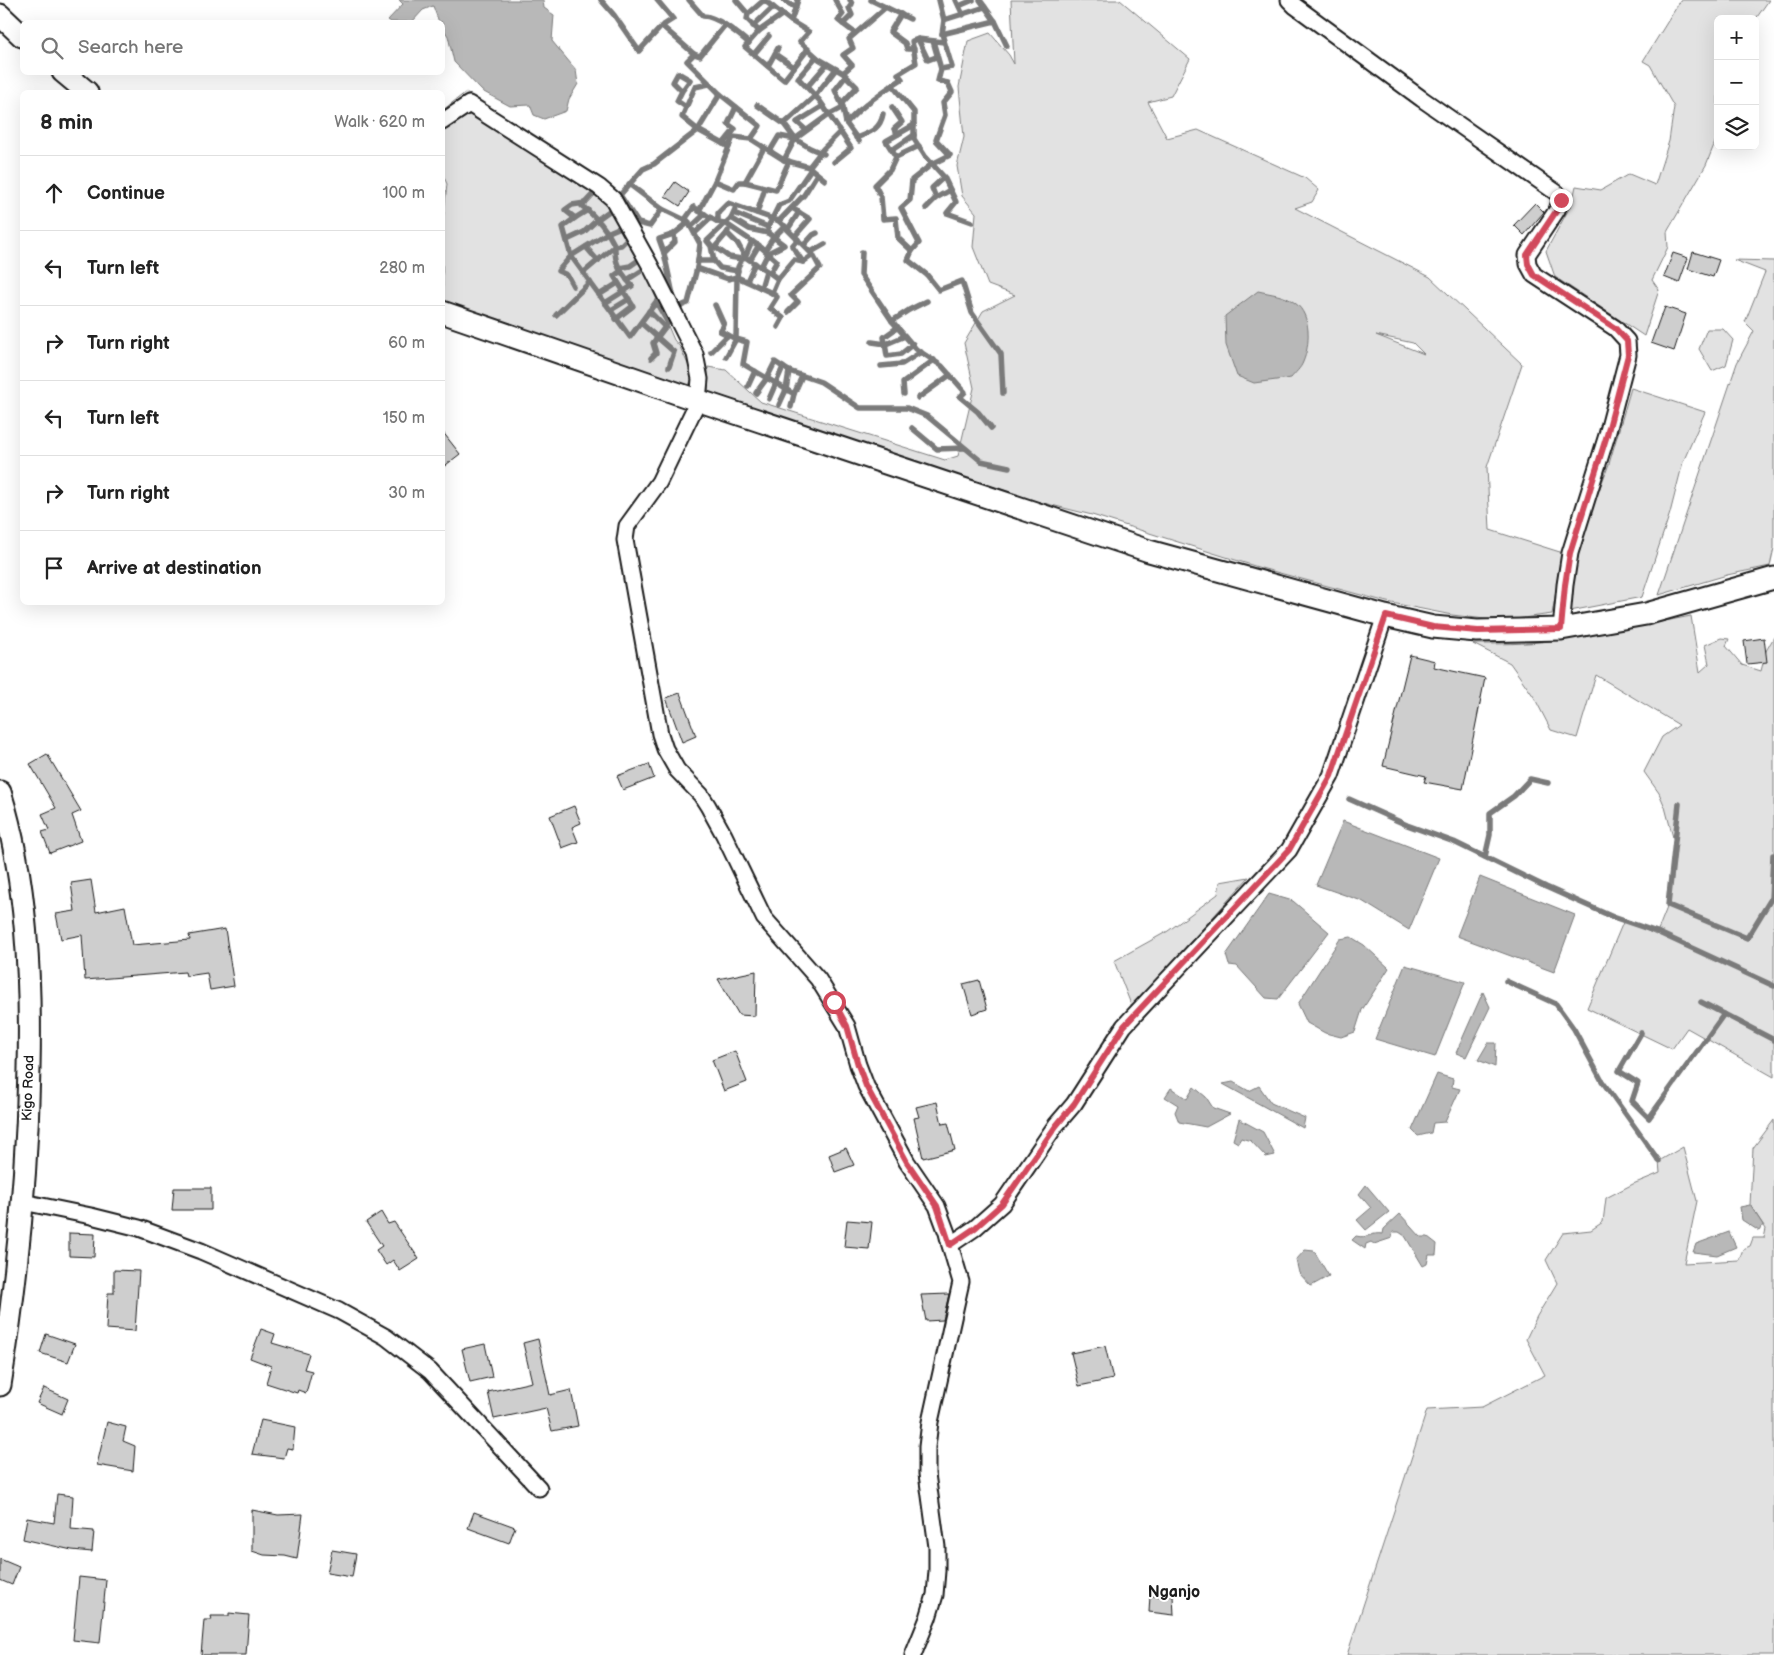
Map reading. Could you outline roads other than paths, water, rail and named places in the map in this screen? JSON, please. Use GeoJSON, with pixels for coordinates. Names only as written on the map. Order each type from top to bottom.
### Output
{"type":"FeatureCollection","features":[{"type":"Feature","properties":{"kind":"street"},"geometry":{"type":"LineString","coordinates":[[1289,0],[1422,99],[1557,193],[1561,200],[1557,210],[1527,255],[1528,264],[1534,275],[1615,328],[1627,341],[1628,355],[1610,426],[1570,553],[1561,629]]}},
{"type":"Feature","properties":{"kind":"street"},"geometry":{"type":"LineString","coordinates":[[0,15],[20,34]]}},
{"type":"Feature","properties":{"kind":"street"},"geometry":{"type":"LineString","coordinates":[[67,75],[85,90]]}},
{"type":"Feature","properties":{"kind":"street"},"geometry":{"type":"LineString","coordinates":[[445,120],[468,104],[599,187],[613,199],[646,257],[695,354],[700,379],[698,401],[659,482],[628,526],[625,540],[660,734],[665,749],[677,770],[701,795],[716,821],[764,918],[818,979],[847,1026],[866,1086],[907,1162],[937,1206],[961,1282],[930,1422],[927,1447],[927,1474],[937,1547],[934,1595],[928,1618],[913,1655]]}},
{"type":"Feature","properties":{"kind":"street"},"geometry":{"type":"LineString","coordinates":[[445,313],[698,401],[1149,551],[1386,616],[1433,627],[1478,631],[1561,629],[1646,614],[1774,578]]}},
{"type":"Feature","properties":{"kind":"street"},"geometry":{"type":"LineString","coordinates":[[950,1245],[975,1228],[1002,1204],[1056,1126],[1074,1104],[1124,1026],[1289,850],[1331,776],[1386,616]]}},
{"type":"Feature","properties":{"kind":"street","name":"Kigo Road"},"geometry":{"type":"LineString","coordinates":[[0,792],[9,820],[24,913],[30,1005],[28,1114],[23,1202],[0,1385]]}},
{"type":"Feature","properties":{"kind":"street"},"geometry":{"type":"LineString","coordinates":[[23,1202],[139,1228],[201,1251],[339,1311],[386,1337],[430,1371],[539,1488]]}},
{"type":"Feature","properties":{"kind":"waterway"},"geometry":{"type":"LineString","coordinates":[[601,0],[639,51],[662,26]]}},
{"type":"Feature","properties":{"kind":"waterway"},"geometry":{"type":"LineString","coordinates":[[657,0],[673,19],[662,26],[694,54],[687,61],[720,94],[760,126],[751,139]]}},
{"type":"Feature","properties":{"kind":"waterway"},"geometry":{"type":"LineString","coordinates":[[689,0],[703,16],[721,22],[749,43]]}},
{"type":"Feature","properties":{"kind":"waterway"},"geometry":{"type":"LineString","coordinates":[[736,0],[748,14],[747,19],[759,31]]}},
{"type":"Feature","properties":{"kind":"waterway"},"geometry":{"type":"LineString","coordinates":[[764,0],[791,21]]}},
{"type":"Feature","properties":{"kind":"waterway"},"geometry":{"type":"LineString","coordinates":[[748,14],[764,0]]}},
{"type":"Feature","properties":{"kind":"waterway"},"geometry":{"type":"LineString","coordinates":[[783,0],[796,8]]}},
{"type":"Feature","properties":{"kind":"waterway"},"geometry":{"type":"LineString","coordinates":[[798,0],[791,21],[809,32],[800,42],[819,59],[843,73],[857,87],[842,103],[846,123],[859,141]]}},
{"type":"Feature","properties":{"kind":"waterway"},"geometry":{"type":"LineString","coordinates":[[835,0],[843,14],[838,20],[843,24]]}},
{"type":"Feature","properties":{"kind":"waterway"},"geometry":{"type":"LineString","coordinates":[[850,0],[852,4],[849,8],[852,15],[843,24],[855,33]]}},
{"type":"Feature","properties":{"kind":"waterway"},"geometry":{"type":"LineString","coordinates":[[871,0],[910,19]]}},
{"type":"Feature","properties":{"kind":"waterway"},"geometry":{"type":"LineString","coordinates":[[939,0],[944,20],[942,34],[952,67],[941,69],[938,81],[948,83],[952,92],[943,103],[945,115],[936,140],[950,155],[932,164],[912,180],[910,200],[901,208],[919,243],[912,251],[908,260],[927,275],[939,290],[962,281],[972,313],[1001,354],[1003,393]]}},
{"type":"Feature","properties":{"kind":"waterway"},"geometry":{"type":"LineString","coordinates":[[956,0],[963,15]]}},
{"type":"Feature","properties":{"kind":"waterway"},"geometry":{"type":"LineString","coordinates":[[959,6],[973,0]]}},
{"type":"Feature","properties":{"kind":"waterway"},"geometry":{"type":"LineString","coordinates":[[980,0],[995,21],[1007,46]]}},
{"type":"Feature","properties":{"kind":"waterway"},"geometry":{"type":"LineString","coordinates":[[753,26],[773,7]]}},
{"type":"Feature","properties":{"kind":"waterway"},"geometry":{"type":"LineString","coordinates":[[843,73],[852,65],[843,55],[853,48],[849,39],[886,7]]}},
{"type":"Feature","properties":{"kind":"waterway"},"geometry":{"type":"LineString","coordinates":[[944,20],[985,7]]}},
{"type":"Feature","properties":{"kind":"waterway"},"geometry":{"type":"LineString","coordinates":[[783,14],[759,31],[745,47],[784,80],[808,49]]}},
{"type":"Feature","properties":{"kind":"waterway"},"geometry":{"type":"LineString","coordinates":[[901,14],[890,32],[905,43],[907,49],[914,49]]}},
{"type":"Feature","properties":{"kind":"waterway"},"geometry":{"type":"LineString","coordinates":[[942,34],[995,21]]}},
{"type":"Feature","properties":{"kind":"waterway"},"geometry":{"type":"LineString","coordinates":[[694,54],[700,56],[725,25]]}},
{"type":"Feature","properties":{"kind":"waterway"},"geometry":{"type":"LineString","coordinates":[[754,54],[769,36]]}},
{"type":"Feature","properties":{"kind":"waterway"},"geometry":{"type":"LineString","coordinates":[[918,39],[928,60],[936,57]]}},
{"type":"Feature","properties":{"kind":"waterway"},"geometry":{"type":"LineString","coordinates":[[846,123],[872,99],[902,79],[898,74],[916,63],[912,41],[918,39],[944,42]]}},
{"type":"Feature","properties":{"kind":"waterway"},"geometry":{"type":"LineString","coordinates":[[933,41],[941,69]]}},
{"type":"Feature","properties":{"kind":"waterway"},"geometry":{"type":"LineString","coordinates":[[768,66],[778,48]]}},
{"type":"Feature","properties":{"kind":"waterway"},"geometry":{"type":"LineString","coordinates":[[775,54],[794,67]]}},
{"type":"Feature","properties":{"kind":"waterway"},"geometry":{"type":"LineString","coordinates":[[816,57],[798,78],[820,101],[851,148],[834,162]]}},
{"type":"Feature","properties":{"kind":"waterway"},"geometry":{"type":"LineString","coordinates":[[807,87],[827,64]]}},
{"type":"Feature","properties":{"kind":"waterway"},"geometry":{"type":"LineString","coordinates":[[784,124],[815,96],[836,69]]}},
{"type":"Feature","properties":{"kind":"waterway"},"geometry":{"type":"LineString","coordinates":[[682,91],[690,80],[678,73],[673,82],[682,91],[677,101],[686,107]]}},
{"type":"Feature","properties":{"kind":"waterway"},"geometry":{"type":"LineString","coordinates":[[784,160],[795,139],[828,115],[843,107],[835,90],[846,76]]}},
{"type":"Feature","properties":{"kind":"waterway"},"geometry":{"type":"LineString","coordinates":[[709,84],[695,87],[682,117],[698,130],[729,147]]}},
{"type":"Feature","properties":{"kind":"waterway"},"geometry":{"type":"LineString","coordinates":[[892,85],[914,112],[914,139],[925,156],[944,177],[956,202],[947,213],[972,222]]}},
{"type":"Feature","properties":{"kind":"waterway"},"geometry":{"type":"LineString","coordinates":[[662,209],[650,226],[638,223],[620,195],[643,169],[654,164],[698,130],[720,94]]}},
{"type":"Feature","properties":{"kind":"waterway"},"geometry":{"type":"LineString","coordinates":[[757,105],[784,124],[795,139],[824,154]]}},
{"type":"Feature","properties":{"kind":"waterway"},"geometry":{"type":"LineString","coordinates":[[806,130],[797,122],[823,106]]}},
{"type":"Feature","properties":{"kind":"waterway"},"geometry":{"type":"LineString","coordinates":[[723,144],[735,129],[728,124],[736,107]]}},
{"type":"Feature","properties":{"kind":"waterway"},"geometry":{"type":"LineString","coordinates":[[892,107],[902,122],[894,129],[898,134]]}},
{"type":"Feature","properties":{"kind":"waterway"},"geometry":{"type":"LineString","coordinates":[[856,138],[877,127],[883,114]]}},
{"type":"Feature","properties":{"kind":"waterway"},"geometry":{"type":"LineString","coordinates":[[912,251],[898,238],[896,218],[883,219],[881,197],[875,185],[890,170],[896,157],[886,141],[914,125]]}},
{"type":"Feature","properties":{"kind":"waterway"},"geometry":{"type":"LineString","coordinates":[[809,167],[840,132]]}},
{"type":"Feature","properties":{"kind":"waterway"},"geometry":{"type":"LineString","coordinates":[[892,150],[914,135]]}},
{"type":"Feature","properties":{"kind":"waterway"},"geometry":{"type":"LineString","coordinates":[[770,151],[779,136],[795,139]]}},
{"type":"Feature","properties":{"kind":"waterway"},"geometry":{"type":"LineString","coordinates":[[674,234],[659,239],[664,253],[676,308],[688,303],[697,268],[700,244],[686,218],[694,207],[699,211],[715,181],[733,137],[751,139],[784,160],[809,167],[825,180]]}},
{"type":"Feature","properties":{"kind":"waterway"},"geometry":{"type":"LineString","coordinates":[[896,157],[919,146]]}},
{"type":"Feature","properties":{"kind":"waterway"},"geometry":{"type":"LineString","coordinates":[[715,181],[734,189],[739,182],[745,182],[764,148]]}},
{"type":"Feature","properties":{"kind":"waterway"},"geometry":{"type":"LineString","coordinates":[[745,182],[776,190],[789,161]]}},
{"type":"Feature","properties":{"kind":"waterway"},"geometry":{"type":"LineString","coordinates":[[761,267],[768,253],[784,245],[768,233],[768,227],[779,205],[789,201],[811,169]]}},
{"type":"Feature","properties":{"kind":"waterway"},"geometry":{"type":"LineString","coordinates":[[699,211],[718,222],[718,213],[728,203],[779,221],[804,195],[817,174]]}},
{"type":"Feature","properties":{"kind":"waterway"},"geometry":{"type":"LineString","coordinates":[[936,198],[932,188],[944,177]]}},
{"type":"Feature","properties":{"kind":"waterway"},"geometry":{"type":"LineString","coordinates":[[629,184],[662,209],[689,222],[674,234],[675,242],[664,253]]}},
{"type":"Feature","properties":{"kind":"waterway"},"geometry":{"type":"LineString","coordinates":[[757,213],[765,188]]}},
{"type":"Feature","properties":{"kind":"waterway"},"geometry":{"type":"LineString","coordinates":[[926,208],[936,198],[950,190]]}},
{"type":"Feature","properties":{"kind":"waterway"},"geometry":{"type":"LineString","coordinates":[[594,193],[582,206],[601,224],[615,246],[621,245],[627,239]]}},
{"type":"Feature","properties":{"kind":"waterway"},"geometry":{"type":"LineString","coordinates":[[585,203],[572,205],[565,210],[575,218],[563,227],[571,256],[630,337],[656,302],[668,323],[653,343],[656,353],[651,358]]}},
{"type":"Feature","properties":{"kind":"waterway"},"geometry":{"type":"LineString","coordinates":[[698,261],[714,261],[711,246],[707,241],[731,218],[736,207]]}},
{"type":"Feature","properties":{"kind":"waterway"},"geometry":{"type":"LineString","coordinates":[[792,208],[810,219],[795,236]]}},
{"type":"Feature","properties":{"kind":"waterway"},"geometry":{"type":"LineString","coordinates":[[567,240],[584,232],[612,209]]}},
{"type":"Feature","properties":{"kind":"waterway"},"geometry":{"type":"LineString","coordinates":[[575,218],[588,210]]}},
{"type":"Feature","properties":{"kind":"waterway"},"geometry":{"type":"LineString","coordinates":[[788,229],[799,212]]}},
{"type":"Feature","properties":{"kind":"waterway"},"geometry":{"type":"LineString","coordinates":[[734,213],[768,227]]}},
{"type":"Feature","properties":{"kind":"waterway"},"geometry":{"type":"LineString","coordinates":[[691,227],[705,214]]}},
{"type":"Feature","properties":{"kind":"waterway"},"geometry":{"type":"LineString","coordinates":[[695,233],[711,218]]}},
{"type":"Feature","properties":{"kind":"waterway"},"geometry":{"type":"LineString","coordinates":[[731,218],[749,229],[768,233]]}},
{"type":"Feature","properties":{"kind":"waterway"},"geometry":{"type":"LineString","coordinates":[[778,327],[783,318],[770,308],[777,297],[772,293],[778,279],[794,260],[803,262],[813,255],[779,221]]}},
{"type":"Feature","properties":{"kind":"waterway"},"geometry":{"type":"LineString","coordinates":[[718,222],[725,223],[762,248],[777,261],[770,273],[778,279]]}},
{"type":"Feature","properties":{"kind":"waterway"},"geometry":{"type":"LineString","coordinates":[[573,286],[567,275],[558,271],[571,256],[609,232],[623,226]]}},
{"type":"Feature","properties":{"kind":"waterway"},"geometry":{"type":"LineString","coordinates":[[765,250],[773,238],[785,226]]}},
{"type":"Feature","properties":{"kind":"waterway"},"geometry":{"type":"LineString","coordinates":[[728,231],[727,233],[738,244],[745,257],[770,273]]}},
{"type":"Feature","properties":{"kind":"waterway"},"geometry":{"type":"LineString","coordinates":[[727,233],[715,247],[729,257],[742,259],[738,267],[737,277],[772,293]]}},
{"type":"Feature","properties":{"kind":"waterway"},"geometry":{"type":"LineString","coordinates":[[804,245],[817,233]]}},
{"type":"Feature","properties":{"kind":"waterway"},"geometry":{"type":"LineString","coordinates":[[798,239],[792,246],[803,262]]}},
{"type":"Feature","properties":{"kind":"waterway"},"geometry":{"type":"LineString","coordinates":[[745,257],[752,241]]}},
{"type":"Feature","properties":{"kind":"waterway"},"geometry":{"type":"LineString","coordinates":[[811,252],[825,244]]}},
{"type":"Feature","properties":{"kind":"waterway"},"geometry":{"type":"LineString","coordinates":[[750,260],[759,245]]}},
{"type":"Feature","properties":{"kind":"waterway"},"geometry":{"type":"LineString","coordinates":[[583,273],[615,246]]}},
{"type":"Feature","properties":{"kind":"waterway"},"geometry":{"type":"LineString","coordinates":[[605,303],[632,286],[619,267],[615,246]]}},
{"type":"Feature","properties":{"kind":"waterway"},"geometry":{"type":"LineString","coordinates":[[586,247],[598,261]]}},
{"type":"Feature","properties":{"kind":"waterway"},"geometry":{"type":"LineString","coordinates":[[862,252],[861,275],[892,321]]}},
{"type":"Feature","properties":{"kind":"waterway"},"geometry":{"type":"LineString","coordinates":[[788,312],[798,302],[791,295],[820,268],[813,255]]}},
{"type":"Feature","properties":{"kind":"waterway"},"geometry":{"type":"LineString","coordinates":[[619,268],[630,266],[640,259]]}},
{"type":"Feature","properties":{"kind":"waterway"},"geometry":{"type":"LineString","coordinates":[[714,261],[720,268],[738,271]]}},
{"type":"Feature","properties":{"kind":"waterway"},"geometry":{"type":"LineString","coordinates":[[747,281],[755,263]]}},
{"type":"Feature","properties":{"kind":"waterway"},"geometry":{"type":"LineString","coordinates":[[697,268],[728,279],[737,277],[736,339],[726,357]]}},
{"type":"Feature","properties":{"kind":"waterway"},"geometry":{"type":"LineString","coordinates":[[616,319],[633,306],[614,276],[621,271]]}},
{"type":"Feature","properties":{"kind":"waterway"},"geometry":{"type":"LineString","coordinates":[[627,280],[641,271]]}},
{"type":"Feature","properties":{"kind":"waterway"},"geometry":{"type":"LineString","coordinates":[[761,288],[766,271]]}},
{"type":"Feature","properties":{"kind":"waterway"},"geometry":{"type":"LineString","coordinates":[[556,315],[590,282]]}},
{"type":"Feature","properties":{"kind":"waterway"},"geometry":{"type":"LineString","coordinates":[[599,295],[618,283]]}},
{"type":"Feature","properties":{"kind":"waterway"},"geometry":{"type":"LineString","coordinates":[[611,310],[629,299]]}},
{"type":"Feature","properties":{"kind":"waterway"},"geometry":{"type":"LineString","coordinates":[[927,301],[892,321],[916,349],[942,366],[965,392],[960,397],[978,412],[991,428]]}},
{"type":"Feature","properties":{"kind":"waterway"},"geometry":{"type":"LineString","coordinates":[[715,305],[724,325],[720,331],[747,342],[743,364],[794,394],[791,407]]}},
{"type":"Feature","properties":{"kind":"waterway"},"geometry":{"type":"LineString","coordinates":[[649,311],[665,327]]}},
{"type":"Feature","properties":{"kind":"waterway"},"geometry":{"type":"LineString","coordinates":[[641,323],[674,352],[669,367]]}},
{"type":"Feature","properties":{"kind":"waterway"},"geometry":{"type":"LineString","coordinates":[[898,327],[884,337],[887,356],[901,354],[913,344]]}},
{"type":"Feature","properties":{"kind":"waterway"},"geometry":{"type":"LineString","coordinates":[[711,352],[728,335]]}},
{"type":"Feature","properties":{"kind":"waterway"},"geometry":{"type":"LineString","coordinates":[[872,342],[886,344],[905,336]]}},
{"type":"Feature","properties":{"kind":"waterway"},"geometry":{"type":"LineString","coordinates":[[881,366],[902,364],[921,352]]}},
{"type":"Feature","properties":{"kind":"waterway"},"geometry":{"type":"LineString","coordinates":[[904,394],[903,383],[934,360]]}},
{"type":"Feature","properties":{"kind":"waterway"},"geometry":{"type":"LineString","coordinates":[[756,393],[767,378],[775,362],[789,371],[821,382],[860,408],[907,408],[927,416],[981,461],[1009,467]]}},
{"type":"Feature","properties":{"kind":"waterway"},"geometry":{"type":"LineString","coordinates":[[769,399],[783,367]]}},
{"type":"Feature","properties":{"kind":"waterway"},"geometry":{"type":"LineString","coordinates":[[748,386],[755,371]]}},
{"type":"Feature","properties":{"kind":"waterway"},"geometry":{"type":"LineString","coordinates":[[779,405],[786,390],[789,371]]}},
{"type":"Feature","properties":{"kind":"waterway"},"geometry":{"type":"LineString","coordinates":[[918,398],[950,375]]}},
{"type":"Feature","properties":{"kind":"waterway"},"geometry":{"type":"LineString","coordinates":[[794,394],[802,376]]}},
{"type":"Feature","properties":{"kind":"waterway"},"geometry":{"type":"LineString","coordinates":[[912,428],[937,449],[964,448]]}},
{"type":"Feature","properties":{"kind":"waterway"},"geometry":{"type":"LineString","coordinates":[[1485,857],[1490,835],[1490,813],[1514,796],[1530,779],[1548,783]]}},
{"type":"Feature","properties":{"kind":"waterway"},"geometry":{"type":"LineString","coordinates":[[1349,799],[1407,825],[1454,842],[1546,887],[1613,917],[1657,932],[1774,986]]}},
{"type":"Feature","properties":{"kind":"waterway"},"geometry":{"type":"LineString","coordinates":[[1679,804],[1668,905],[1747,938],[1771,899],[1773,855]]}},
{"type":"Feature","properties":{"kind":"waterway"},"geometry":{"type":"LineString","coordinates":[[1506,981],[1556,1004],[1574,1029],[1602,1081],[1659,1161]]}},
{"type":"Feature","properties":{"kind":"waterway"},"geometry":{"type":"LineString","coordinates":[[1701,1002],[1774,1040]]}},
{"type":"Feature","properties":{"kind":"waterway"},"geometry":{"type":"LineString","coordinates":[[1641,1033],[1619,1071],[1638,1083],[1632,1101],[1649,1118],[1724,1014]]}},
{"type":"Feature","properties":{"kind":"district","name":"Nganjo"},"geometry":{"type":"Point","coordinates":[1174,1592]}}]}
